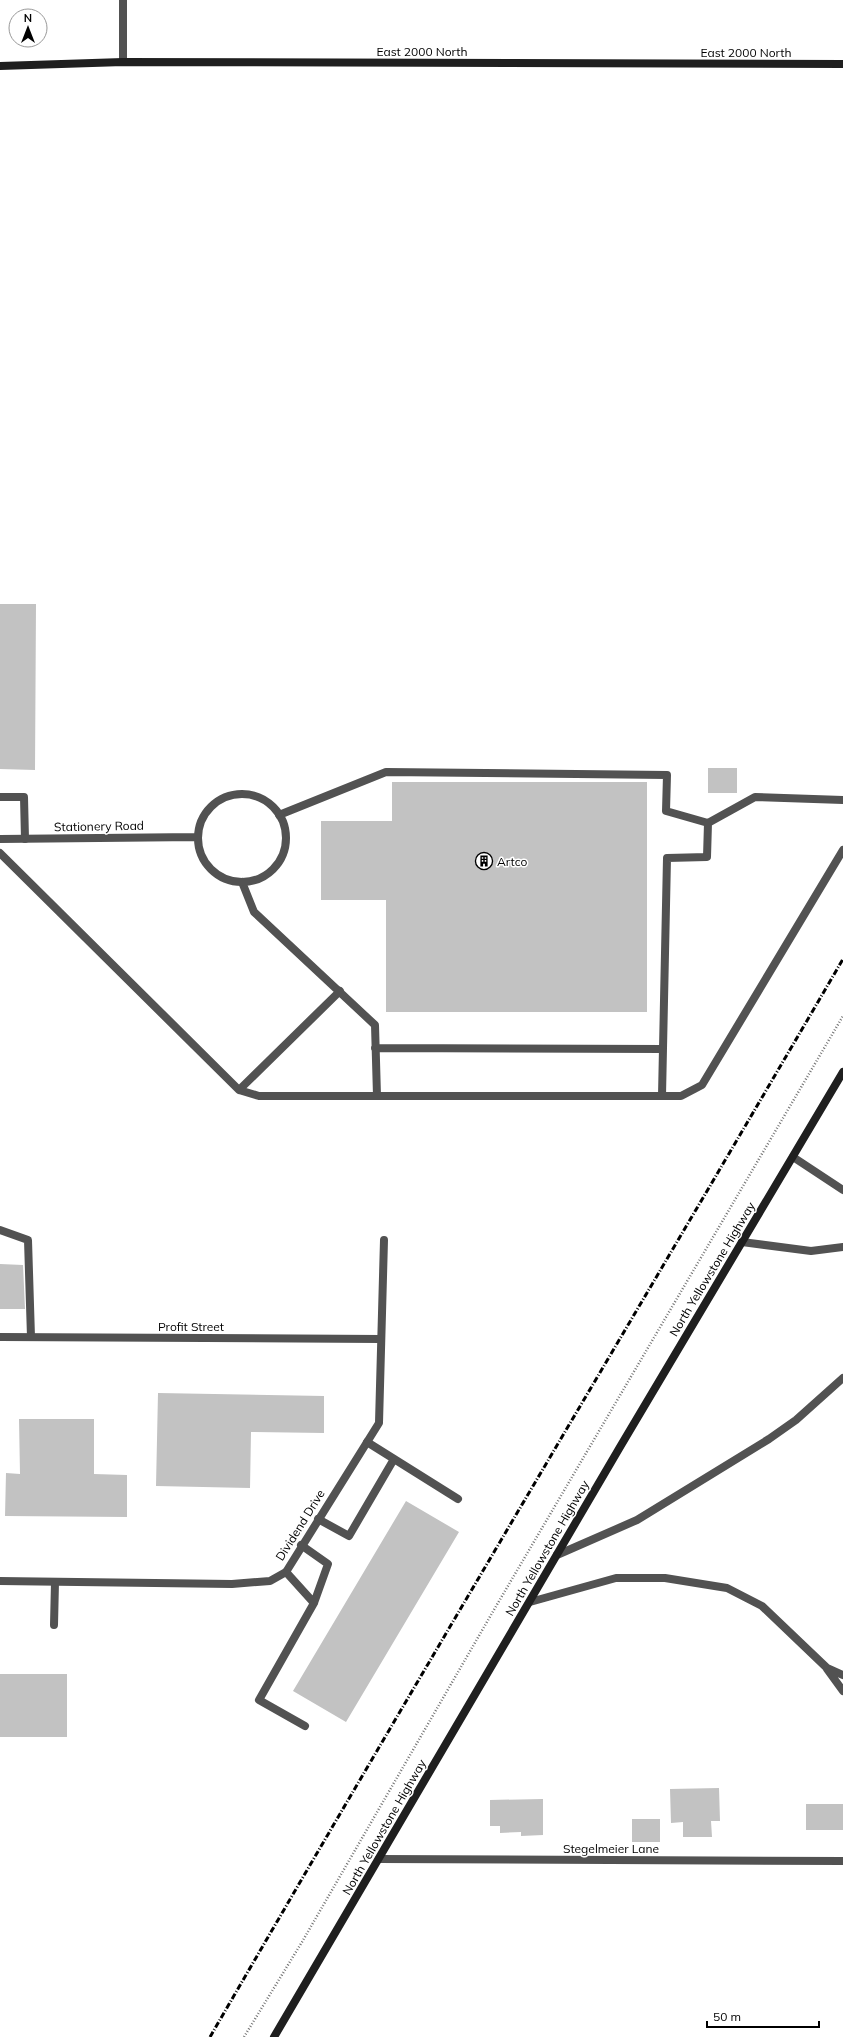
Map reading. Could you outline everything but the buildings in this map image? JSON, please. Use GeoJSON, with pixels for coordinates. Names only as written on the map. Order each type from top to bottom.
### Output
{"type":"FeatureCollection","features":[{"type":"Feature","properties":{"kind":"main road","name":"East 2000 North"},"geometry":{"type":"LineString","coordinates":[[0,66],[123,62],[843,64]]}},
{"type":"Feature","properties":{"kind":"main road","name":"North Yellowstone Highway"},"geometry":{"type":"LineString","coordinates":[[274,2037],[843,1072]]}},
{"type":"Feature","properties":{"kind":"street"},"geometry":{"type":"LineString","coordinates":[[123,62],[124,0]]}},
{"type":"Feature","properties":{"kind":"street"},"geometry":{"type":"LineString","coordinates":[[279,815],[386,772],[667,775],[666,811],[708,823],[755,797],[843,800]]}},
{"type":"Feature","properties":{"kind":"street"},"geometry":{"type":"LineString","coordinates":[[234,794],[249,794],[263,799],[275,808],[283,821],[286,836],[285,850],[279,862],[269,873],[257,880],[242,882],[228,880],[210,869],[199,851],[197,837],[200,822],[208,809],[220,799],[234,794]]}},
{"type":"Feature","properties":{"kind":"street"},"geometry":{"type":"LineString","coordinates":[[0,797],[24,797],[25,838]]}},
{"type":"Feature","properties":{"kind":"street"},"geometry":{"type":"LineString","coordinates":[[662,1096],[667,858],[707,857],[708,823]]}},
{"type":"Feature","properties":{"kind":"street","name":"Stationery Road"},"geometry":{"type":"LineString","coordinates":[[0,839],[197,837]]}},
{"type":"Feature","properties":{"kind":"street"},"geometry":{"type":"LineString","coordinates":[[0,853],[239,1090],[259,1096],[681,1096],[702,1085],[843,850]]}},
{"type":"Feature","properties":{"kind":"street"},"geometry":{"type":"LineString","coordinates":[[242,882],[254,912],[340,990],[374,1024],[377,1096]]}},
{"type":"Feature","properties":{"kind":"street"},"geometry":{"type":"LineString","coordinates":[[239,1090],[340,990]]}},
{"type":"Feature","properties":{"kind":"street"},"geometry":{"type":"LineString","coordinates":[[375,1048],[663,1050]]}},
{"type":"Feature","properties":{"kind":"street"},"geometry":{"type":"LineString","coordinates":[[793,1157],[843,1190]]}},
{"type":"Feature","properties":{"kind":"street"},"geometry":{"type":"LineString","coordinates":[[0,1230],[28,1240],[31,1337]]}},
{"type":"Feature","properties":{"kind":"street","name":"Dividend Drive"},"geometry":{"type":"LineString","coordinates":[[0,1582],[232,1584],[270,1581],[286,1572],[301,1545],[379,1423],[384,1240]]}},
{"type":"Feature","properties":{"kind":"street"},"geometry":{"type":"LineString","coordinates":[[742,1242],[811,1251],[843,1247]]}},
{"type":"Feature","properties":{"kind":"street","name":"Profit Street"},"geometry":{"type":"LineString","coordinates":[[0,1337],[381,1339]]}},
{"type":"Feature","properties":{"kind":"street"},"geometry":{"type":"LineString","coordinates":[[557,1555],[637,1520],[769,1439],[796,1420],[843,1378]]}},
{"type":"Feature","properties":{"kind":"street"},"geometry":{"type":"LineString","coordinates":[[367,1442],[458,1499]]}},
{"type":"Feature","properties":{"kind":"street"},"geometry":{"type":"LineString","coordinates":[[318,1519],[349,1536],[394,1459]]}},
{"type":"Feature","properties":{"kind":"street"},"geometry":{"type":"LineString","coordinates":[[301,1545],[328,1564],[314,1603],[259,1700],[305,1726]]}},
{"type":"Feature","properties":{"kind":"street"},"geometry":{"type":"LineString","coordinates":[[286,1572],[314,1603]]}},
{"type":"Feature","properties":{"kind":"street"},"geometry":{"type":"LineString","coordinates":[[530,1602],[616,1578],[665,1578],[727,1588],[762,1606],[826,1668],[843,1691]]}},
{"type":"Feature","properties":{"kind":"street"},"geometry":{"type":"LineString","coordinates":[[54,1582],[54,1625]]}},
{"type":"Feature","properties":{"kind":"street"},"geometry":{"type":"LineString","coordinates":[[826,1668],[843,1675]]}},
{"type":"Feature","properties":{"kind":"street","name":"Stegelmeier Lane"},"geometry":{"type":"LineString","coordinates":[[379,1859],[843,1861]]}},
{"type":"Feature","properties":{"kind":"path"},"geometry":{"type":"LineString","coordinates":[[244,2037],[306,1935],[487,1622],[843,1016]]}},
{"type":"Feature","properties":{"kind":"railway"},"geometry":{"type":"LineString","coordinates":[[210,2037],[843,959]]}},
{"type":"Feature","properties":{"kind":"place","name":"Artco"},"geometry":{"type":"Point","coordinates":[484,861]}}]}
